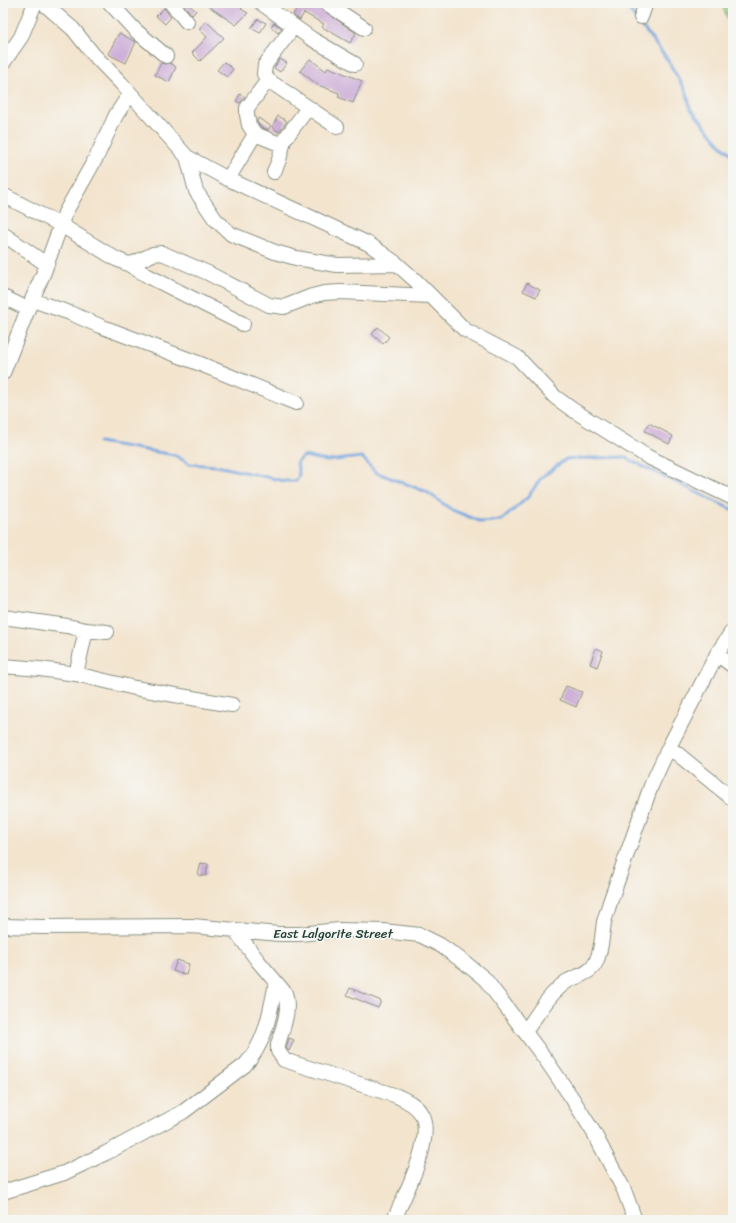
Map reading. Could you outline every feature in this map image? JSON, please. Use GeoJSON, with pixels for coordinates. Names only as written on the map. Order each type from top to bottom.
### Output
{"type":"FeatureCollection","features":[{"type":"Feature","properties":{"kind":"street"},"geometry":{"type":"LineString","coordinates":[[3,63],[21,37],[35,3]]}},
{"type":"Feature","properties":{"kind":"street"},"geometry":{"type":"LineString","coordinates":[[43,3],[73,29],[93,54],[187,157],[228,179],[369,244],[397,264],[465,330],[517,357],[555,397],[573,410],[648,457],[733,498]]}},
{"type":"Feature","properties":{"kind":"street"},"geometry":{"type":"LineString","coordinates":[[110,3],[135,30],[166,56]]}},
{"type":"Feature","properties":{"kind":"street"},"geometry":{"type":"LineString","coordinates":[[171,3],[187,22]]}},
{"type":"Feature","properties":{"kind":"street"},"geometry":{"type":"LineString","coordinates":[[261,3],[312,39],[355,64]]}},
{"type":"Feature","properties":{"kind":"street"},"geometry":{"type":"LineString","coordinates":[[326,3],[364,28]]}},
{"type":"Feature","properties":{"kind":"street"},"geometry":{"type":"LineString","coordinates":[[641,17],[646,3]]}},
{"type":"Feature","properties":{"kind":"street"},"geometry":{"type":"LineString","coordinates":[[294,26],[265,65],[264,74],[268,80],[337,127]]}},
{"type":"Feature","properties":{"kind":"street"},"geometry":{"type":"LineString","coordinates":[[268,80],[247,108],[248,125],[255,134],[282,145]]}},
{"type":"Feature","properties":{"kind":"street"},"geometry":{"type":"LineString","coordinates":[[3,373],[7,351],[30,304],[65,213],[116,115],[130,94]]}},
{"type":"Feature","properties":{"kind":"street"},"geometry":{"type":"LineString","coordinates":[[274,172],[284,140],[308,108]]}},
{"type":"Feature","properties":{"kind":"street"},"geometry":{"type":"LineString","coordinates":[[228,179],[255,134]]}},
{"type":"Feature","properties":{"kind":"street"},"geometry":{"type":"LineString","coordinates":[[187,157],[196,191],[214,219],[231,234],[275,252],[296,258],[337,265],[397,264]]}},
{"type":"Feature","properties":{"kind":"street"},"geometry":{"type":"LineString","coordinates":[[3,195],[61,225],[116,259],[243,324]]}},
{"type":"Feature","properties":{"kind":"street"},"geometry":{"type":"LineString","coordinates":[[3,234],[46,264]]}},
{"type":"Feature","properties":{"kind":"street"},"geometry":{"type":"LineString","coordinates":[[128,264],[134,263],[152,254],[162,254],[208,273],[262,302],[278,307],[284,307],[299,300],[318,295],[340,292],[431,296]]}},
{"type":"Feature","properties":{"kind":"street"},"geometry":{"type":"LineString","coordinates":[[3,297],[70,313],[296,403]]}},
{"type":"Feature","properties":{"kind":"street"},"geometry":{"type":"LineString","coordinates":[[3,617],[107,632]]}},
{"type":"Feature","properties":{"kind":"street"},"geometry":{"type":"LineString","coordinates":[[76,674],[86,630]]}},
{"type":"Feature","properties":{"kind":"street"},"geometry":{"type":"LineString","coordinates":[[525,1032],[556,991],[566,982],[590,970],[596,962],[610,902],[651,786],[668,747],[717,654],[733,630]]}},
{"type":"Feature","properties":{"kind":"street"},"geometry":{"type":"LineString","coordinates":[[717,654],[733,666]]}},
{"type":"Feature","properties":{"kind":"street"},"geometry":{"type":"LineString","coordinates":[[3,666],[76,674],[135,688],[232,705]]}},
{"type":"Feature","properties":{"kind":"street"},"geometry":{"type":"LineString","coordinates":[[668,747],[733,799]]}},
{"type":"Feature","properties":{"kind":"street","name":"East Lalgorite Street"},"geometry":{"type":"LineString","coordinates":[[3,926],[192,926],[292,934],[339,930],[383,931],[420,935],[440,945],[485,979],[525,1032],[546,1060],[594,1133],[624,1190],[635,1220]]}},
{"type":"Feature","properties":{"kind":"street"},"geometry":{"type":"LineString","coordinates":[[235,930],[258,961],[285,993],[288,1000],[288,1008],[278,1045],[278,1051],[284,1060],[397,1096],[413,1104],[420,1112],[425,1128],[424,1147],[394,1220]]}},
{"type":"Feature","properties":{"kind":"street"},"geometry":{"type":"LineString","coordinates":[[3,1192],[64,1173],[106,1153],[183,1112],[246,1065],[261,1043],[268,1020],[276,983]]}},
{"type":"Feature","properties":{"kind":"green space"},"geometry":{"type":"Polygon","coordinates":[[[721,3],[733,3],[733,38],[726,15],[721,3]]]}},
{"type":"Feature","properties":{"kind":"building"},"geometry":{"type":"Polygon","coordinates":[[[182,3],[187,3],[196,11],[192,15],[182,3]]]}},
{"type":"Feature","properties":{"kind":"building"},"geometry":{"type":"Polygon","coordinates":[[[204,3],[246,3],[241,9],[248,13],[236,25],[204,3]]]}},
{"type":"Feature","properties":{"kind":"building"},"geometry":{"type":"Polygon","coordinates":[[[300,3],[304,3],[310,7],[313,3],[356,33],[350,43],[322,27],[324,24],[304,13],[300,20],[293,15],[300,3]]]}},
{"type":"Feature","properties":{"kind":"building"},"geometry":{"type":"Polygon","coordinates":[[[164,8],[171,17],[165,24],[156,16],[164,8]]]}},
{"type":"Feature","properties":{"kind":"building"},"geometry":{"type":"Polygon","coordinates":[[[258,19],[266,23],[260,33],[251,28],[258,19]]]}},
{"type":"Feature","properties":{"kind":"building"},"geometry":{"type":"Polygon","coordinates":[[[206,21],[224,38],[200,61],[192,53],[207,37],[199,29],[206,21]]]}},
{"type":"Feature","properties":{"kind":"building"},"geometry":{"type":"Polygon","coordinates":[[[274,23],[282,28],[278,33],[271,27],[274,23]]]}},
{"type":"Feature","properties":{"kind":"building"},"geometry":{"type":"Polygon","coordinates":[[[119,33],[136,42],[126,63],[108,54],[119,33]]]}},
{"type":"Feature","properties":{"kind":"building"},"geometry":{"type":"Polygon","coordinates":[[[280,59],[287,63],[280,72],[274,68],[280,59]]]}},
{"type":"Feature","properties":{"kind":"building"},"geometry":{"type":"Polygon","coordinates":[[[310,59],[326,71],[328,67],[362,81],[353,103],[338,97],[339,93],[318,85],[300,71],[310,59]]]}},
{"type":"Feature","properties":{"kind":"building"},"geometry":{"type":"Polygon","coordinates":[[[224,62],[233,69],[227,77],[217,70],[224,62]]]}},
{"type":"Feature","properties":{"kind":"building"},"geometry":{"type":"Polygon","coordinates":[[[161,63],[170,63],[176,67],[169,82],[155,75],[161,63]]]}},
{"type":"Feature","properties":{"kind":"building"},"geometry":{"type":"Polygon","coordinates":[[[240,94],[245,97],[240,103],[236,101],[240,94]]]}},
{"type":"Feature","properties":{"kind":"building"},"geometry":{"type":"Polygon","coordinates":[[[278,116],[287,121],[279,132],[272,127],[278,116]]]}},
{"type":"Feature","properties":{"kind":"building"},"geometry":{"type":"Polygon","coordinates":[[[258,118],[271,126],[268,130],[261,127],[257,122],[258,118]]]}},
{"type":"Feature","properties":{"kind":"building"},"geometry":{"type":"Polygon","coordinates":[[[527,283],[540,290],[536,297],[523,291],[527,283]]]}},
{"type":"Feature","properties":{"kind":"building"},"geometry":{"type":"Polygon","coordinates":[[[378,327],[389,337],[383,344],[372,334],[378,327]]]}},
{"type":"Feature","properties":{"kind":"building"},"geometry":{"type":"Polygon","coordinates":[[[649,423],[673,436],[669,444],[645,431],[649,423]]]}},
{"type":"Feature","properties":{"kind":"building"},"geometry":{"type":"Polygon","coordinates":[[[596,648],[603,651],[597,667],[590,664],[596,648]]]}},
{"type":"Feature","properties":{"kind":"building"},"geometry":{"type":"Polygon","coordinates":[[[566,686],[582,692],[576,707],[560,700],[566,686]]]}},
{"type":"Feature","properties":{"kind":"building"},"geometry":{"type":"Polygon","coordinates":[[[201,863],[208,864],[206,876],[198,875],[201,863]]]}},
{"type":"Feature","properties":{"kind":"building"},"geometry":{"type":"Polygon","coordinates":[[[177,960],[189,964],[186,975],[173,971],[177,960]]]}},
{"type":"Feature","properties":{"kind":"building"},"geometry":{"type":"Polygon","coordinates":[[[350,988],[381,1001],[378,1008],[347,995],[350,988]]]}},
{"type":"Feature","properties":{"kind":"building"},"geometry":{"type":"Polygon","coordinates":[[[289,1038],[294,1040],[289,1051],[286,1048],[289,1038]]]}},
{"type":"Feature","properties":{"kind":"waterway"},"geometry":{"type":"LineString","coordinates":[[624,3],[667,59],[687,93],[690,108],[721,145],[733,155]]}},
{"type":"Feature","properties":{"kind":"waterway"},"geometry":{"type":"LineString","coordinates":[[99,442],[174,455],[190,464],[217,466],[284,481],[296,481],[299,476],[297,462],[304,456],[327,461],[362,457],[375,472],[427,492],[452,510],[482,522],[502,520],[528,497],[541,478],[566,459],[624,457],[733,510]]}}]}
